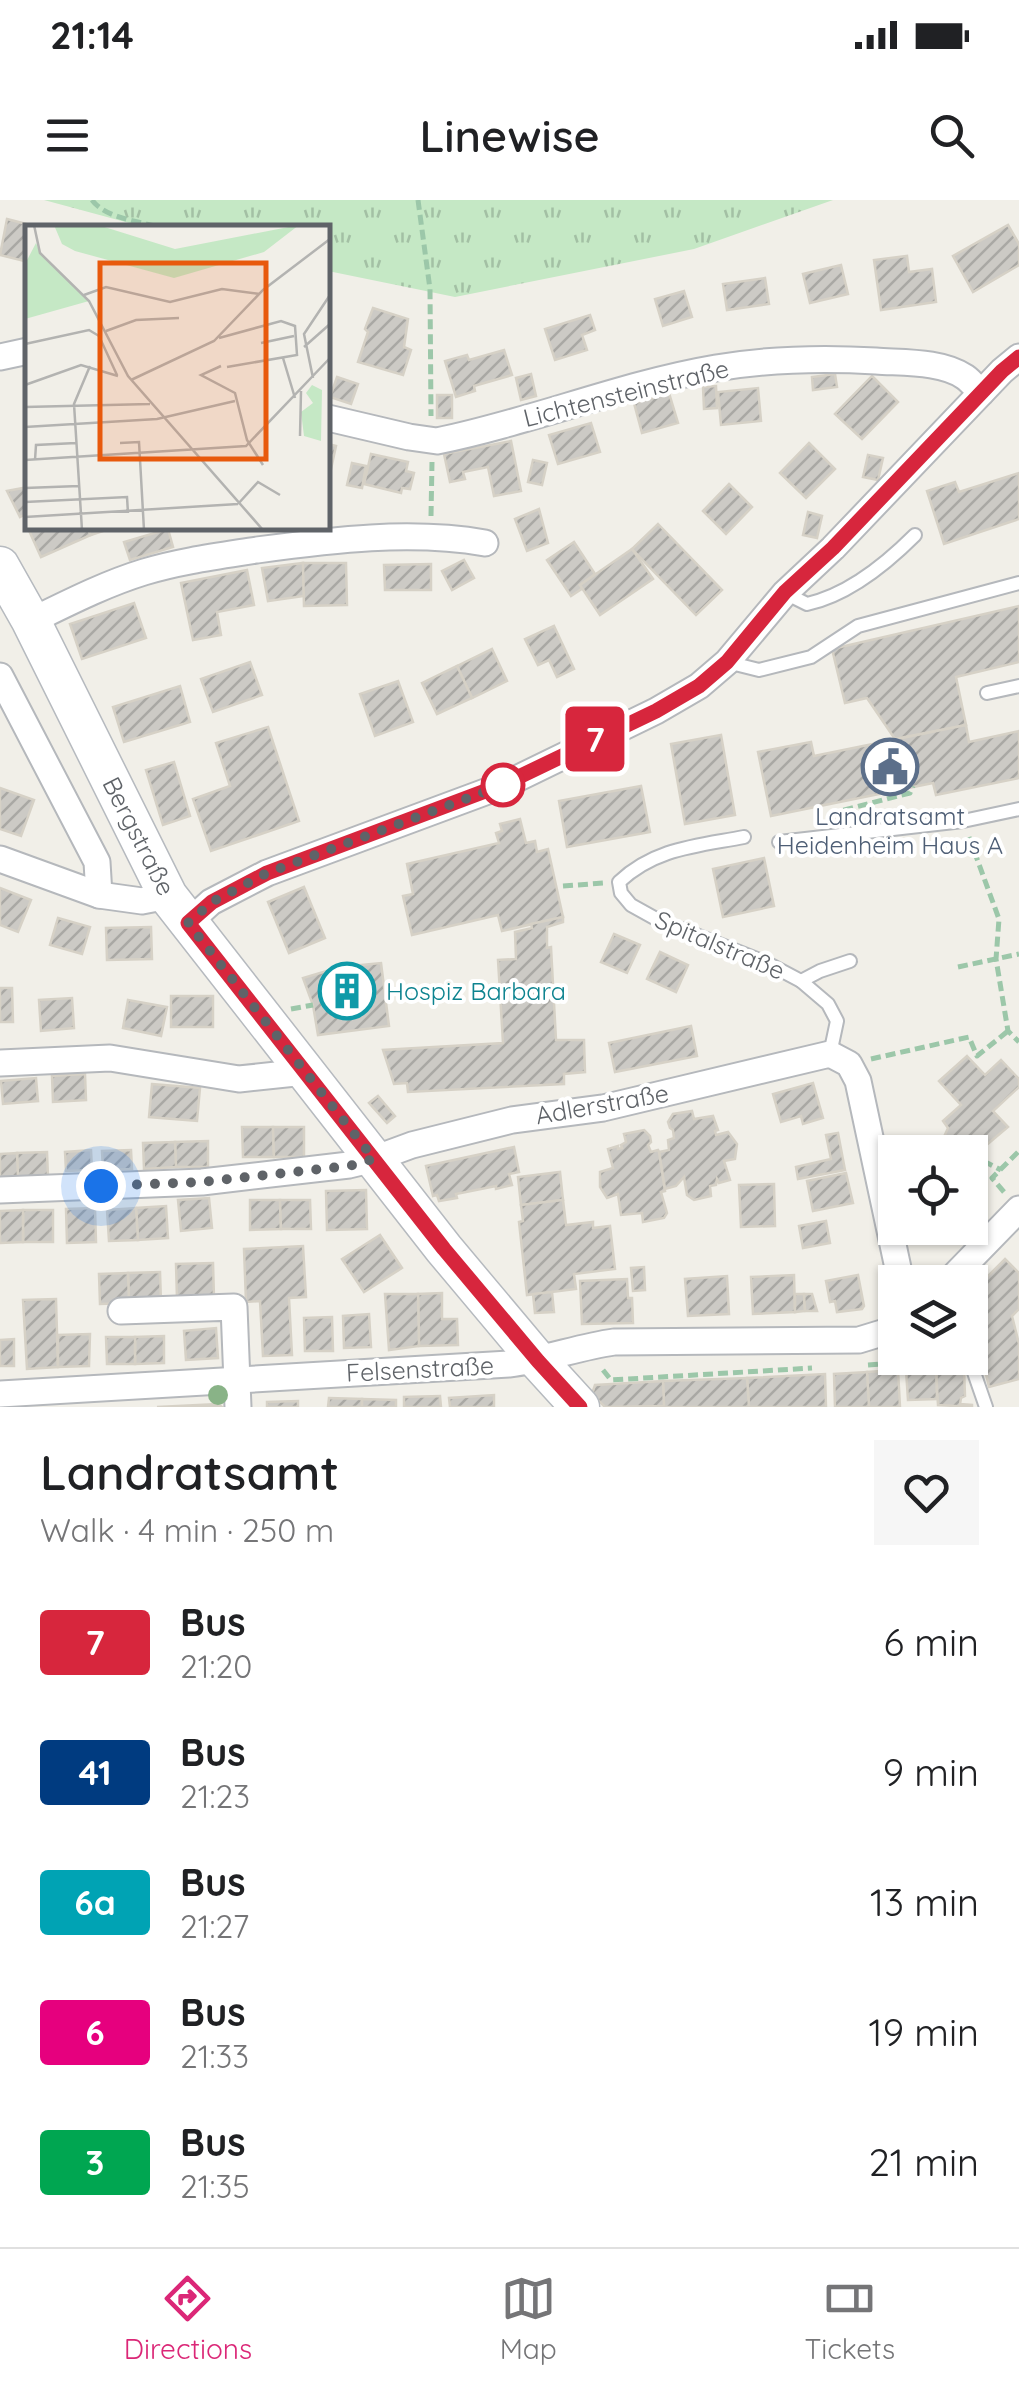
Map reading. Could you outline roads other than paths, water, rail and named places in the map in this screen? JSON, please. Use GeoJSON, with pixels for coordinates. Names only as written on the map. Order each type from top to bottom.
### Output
{"type":"FeatureCollection","features":[{"type":"Feature","properties":{"kind":"street"},"geometry":{"type":"LineString","coordinates":[[0,357],[25,352]]}},
{"type":"Feature","properties":{"kind":"street"},"geometry":{"type":"LineString","coordinates":[[0,859],[98,895],[178,910],[212,902],[267,873],[504,784],[656,711],[699,686],[727,662],[785,592],[1019,357]]}},
{"type":"Feature","properties":{"kind":"street","name":"Lichtensteinstraße"},"geometry":{"type":"LineString","coordinates":[[330,418],[437,440],[686,374],[745,364],[811,360],[930,366],[954,371],[981,393]]}},
{"type":"Feature","properties":{"kind":"street"},"geometry":{"type":"LineString","coordinates":[[32,620],[145,571],[202,559],[312,542],[431,536],[485,543]]}},
{"type":"Feature","properties":{"kind":"street","name":"Bergstraße"},"geometry":{"type":"LineString","coordinates":[[0,566],[32,620],[178,910],[444,1249],[580,1407]]}},
{"type":"Feature","properties":{"kind":"street"},"geometry":{"type":"LineString","coordinates":[[0,676],[97,862],[98,895]]}},
{"type":"Feature","properties":{"kind":"street"},"geometry":{"type":"LineString","coordinates":[[0,1063],[110,1058],[239,1079],[304,1072]]}},
{"type":"Feature","properties":{"kind":"street","name":"Adlerstraße"},"geometry":{"type":"LineString","coordinates":[[0,1190],[202,1182],[349,1166],[412,1144],[512,1120],[604,1108],[840,1059]]}},
{"type":"Feature","properties":{"kind":"street","name":"Spitalstraße"},"geometry":{"type":"LineString","coordinates":[[840,1059],[858,1081],[897,1265]]}},
{"type":"Feature","properties":{"kind":"street"},"geometry":{"type":"LineString","coordinates":[[965,1265],[1019,1210]]}},
{"type":"Feature","properties":{"kind":"street"},"geometry":{"type":"LineString","coordinates":[[121,1311],[234,1306],[238,1407]]}},
{"type":"Feature","properties":{"kind":"street","name":"Felsenstraße"},"geometry":{"type":"LineString","coordinates":[[0,1394],[538,1361],[584,1346],[614,1342],[860,1340],[878,1334]]}},
{"type":"Feature","properties":{"kind":"lane"},"geometry":{"type":"LineString","coordinates":[[785,592],[807,604],[824,600],[871,572],[915,535]]}},
{"type":"Feature","properties":{"kind":"lane"},"geometry":{"type":"LineString","coordinates":[[727,662],[758,670],[811,657],[858,626],[1019,583]]}},
{"type":"Feature","properties":{"kind":"lane"},"geometry":{"type":"LineString","coordinates":[[987,693],[1019,686]]}},
{"type":"Feature","properties":{"kind":"lane"},"geometry":{"type":"LineString","coordinates":[[779,842],[963,820],[1019,809]]}},
{"type":"Feature","properties":{"kind":"lane","name":"Spitalstraße"},"geometry":{"type":"LineString","coordinates":[[744,837],[670,852],[636,867],[619,882],[621,893],[631,905],[658,920],[768,963],[801,981],[828,1004],[837,1021],[840,1059]]}},
{"type":"Feature","properties":{"kind":"lane"},"geometry":{"type":"LineString","coordinates":[[801,981],[850,961]]}},
{"type":"Feature","properties":{"kind":"lane"},"geometry":{"type":"LineString","coordinates":[[975,1375],[986,1407]]}},
{"type":"Feature","properties":{"kind":"place","name":"Landratsamt Heidenheim Haus A"},"geometry":{"type":"Point","coordinates":[890,767]}},
{"type":"Feature","properties":{"kind":"place","name":"Hospiz Barbara"},"geometry":{"type":"Point","coordinates":[347,991]}}]}
